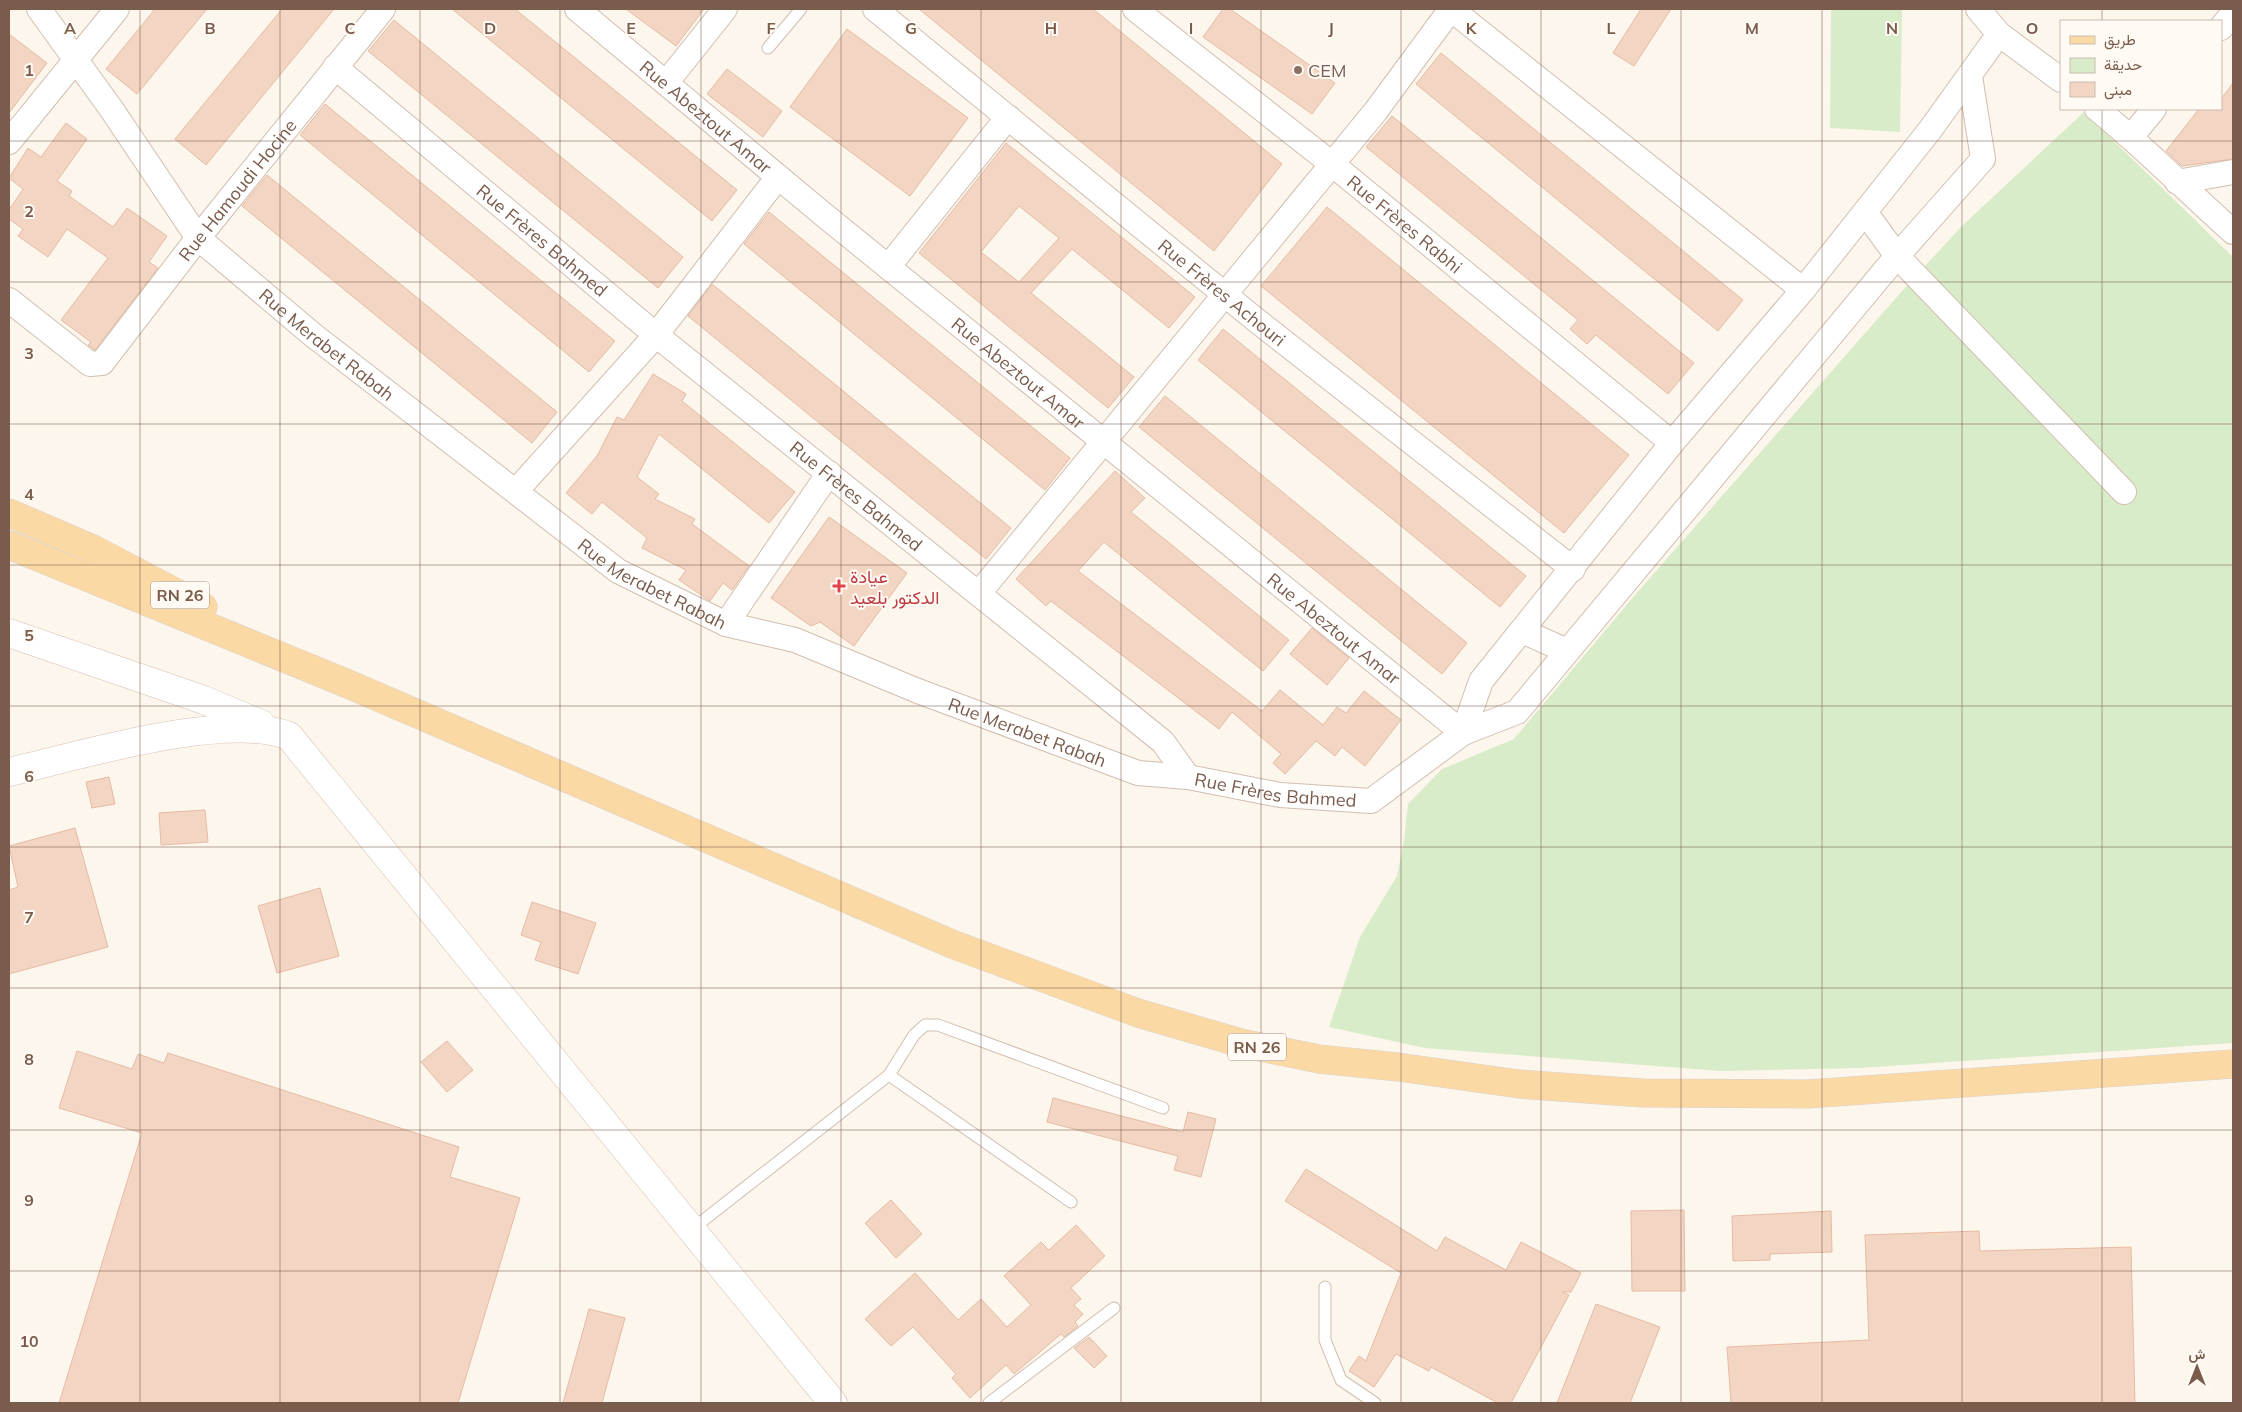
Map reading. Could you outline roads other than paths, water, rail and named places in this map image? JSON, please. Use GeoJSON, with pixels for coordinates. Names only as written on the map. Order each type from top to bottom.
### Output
{"type":"FeatureCollection","features":[{"type":"Feature","properties":{"kind":"main road","name":"RN 26"},"geometry":{"type":"LineString","coordinates":[[9,512],[93,550],[348,684]]}},
{"type":"Feature","properties":{"kind":"main road","name":"RN 26"},"geometry":{"type":"LineString","coordinates":[[9,545],[348,684],[952,944],[1138,1013],[1241,1043],[1319,1060],[1398,1067],[1518,1084],[1642,1093],[1808,1094],[2233,1064]]}},
{"type":"Feature","properties":{"kind":"main road"},"geometry":{"type":"LineString","coordinates":[[9,633],[204,700],[289,736],[833,1403]]}},
{"type":"Feature","properties":{"kind":"main road"},"geometry":{"type":"LineString","coordinates":[[9,772],[173,735],[221,729],[274,730]]}},
{"type":"Feature","properties":{"kind":"street","name":"Rue Merabet Rabah"},"geometry":{"type":"LineString","coordinates":[[39,9],[198,238],[313,335],[618,571],[726,624],[795,640],[918,691],[1138,773],[1188,777]]}},
{"type":"Feature","properties":{"kind":"street"},"geometry":{"type":"LineString","coordinates":[[9,142],[117,9]]}},
{"type":"Feature","properties":{"kind":"street","name":"Rue Hamoudi Hocine"},"geometry":{"type":"LineString","coordinates":[[9,300],[90,364],[102,363],[198,238],[383,9]]}},
{"type":"Feature","properties":{"kind":"street","name":"Rue Abeztout Amar"},"geometry":{"type":"LineString","coordinates":[[577,9],[778,177],[1104,441],[1116,454],[1463,733]]}},
{"type":"Feature","properties":{"kind":"street"},"geometry":{"type":"LineString","coordinates":[[666,83],[725,9]]}},
{"type":"Feature","properties":{"kind":"street","name":"Rue Frères Achouri"},"geometry":{"type":"LineString","coordinates":[[875,9],[1225,294],[1573,569]]}},
{"type":"Feature","properties":{"kind":"street","name":"Rue Frères Rabhi"},"geometry":{"type":"LineString","coordinates":[[1135,9],[1332,164],[1672,443]]}},
{"type":"Feature","properties":{"kind":"street"},"geometry":{"type":"LineString","coordinates":[[979,593],[1332,164],[1374,112],[1451,9],[1803,290]]}},
{"type":"Feature","properties":{"kind":"street"},"geometry":{"type":"LineString","coordinates":[[1978,9],[1999,34],[2060,79]]}},
{"type":"Feature","properties":{"kind":"street"},"geometry":{"type":"LineString","coordinates":[[2222,27],[2233,13]]}},
{"type":"Feature","properties":{"kind":"street"},"geometry":{"type":"LineString","coordinates":[[1463,733],[1481,680],[1573,569],[1672,443],[1803,290],[1970,76],[1999,34]]}},
{"type":"Feature","properties":{"kind":"street","name":"Rue Frères Bahmed"},"geometry":{"type":"LineString","coordinates":[[335,67],[656,335],[1163,742],[1188,777],[1280,795],[1371,802],[1463,733],[1517,712],[1896,256],[1983,159],[1970,76]]}},
{"type":"Feature","properties":{"kind":"street"},"geometry":{"type":"LineString","coordinates":[[2098,110],[2131,137],[2177,182],[2233,232]]}},
{"type":"Feature","properties":{"kind":"street"},"geometry":{"type":"LineString","coordinates":[[2131,137],[2153,110]]}},
{"type":"Feature","properties":{"kind":"street"},"geometry":{"type":"LineString","coordinates":[[888,267],[1008,117]]}},
{"type":"Feature","properties":{"kind":"street"},"geometry":{"type":"LineString","coordinates":[[2177,182],[2233,172]]}},
{"type":"Feature","properties":{"kind":"street"},"geometry":{"type":"LineString","coordinates":[[516,491],[656,335],[778,177]]}},
{"type":"Feature","properties":{"kind":"street"},"geometry":{"type":"LineString","coordinates":[[1865,212],[1896,256],[2124,492]]}},
{"type":"Feature","properties":{"kind":"street"},"geometry":{"type":"LineString","coordinates":[[726,624],[829,473]]}},
{"type":"Feature","properties":{"kind":"street"},"geometry":{"type":"LineString","coordinates":[[1522,631],[1567,651]]}},
{"type":"Feature","properties":{"kind":"lane"},"geometry":{"type":"LineString","coordinates":[[768,48],[801,9]]}},
{"type":"Feature","properties":{"kind":"lane"},"geometry":{"type":"LineString","coordinates":[[691,1230],[889,1076],[914,1035],[925,1025],[938,1025],[1163,1108]]}},
{"type":"Feature","properties":{"kind":"lane"},"geometry":{"type":"LineString","coordinates":[[889,1076],[1071,1202]]}},
{"type":"Feature","properties":{"kind":"lane"},"geometry":{"type":"LineString","coordinates":[[1325,1287],[1325,1340],[1340,1380],[1375,1403]]}},
{"type":"Feature","properties":{"kind":"lane"},"geometry":{"type":"LineString","coordinates":[[989,1403],[1114,1308]]}},
{"type":"Feature","properties":{"kind":"place","name":"CEM"},"geometry":{"type":"Point","coordinates":[1298,70]}},
{"type":"Feature","properties":{"kind":"place","name":"عيادة الدكتور بلعيد"},"geometry":{"type":"Point","coordinates":[839,586]}}]}
